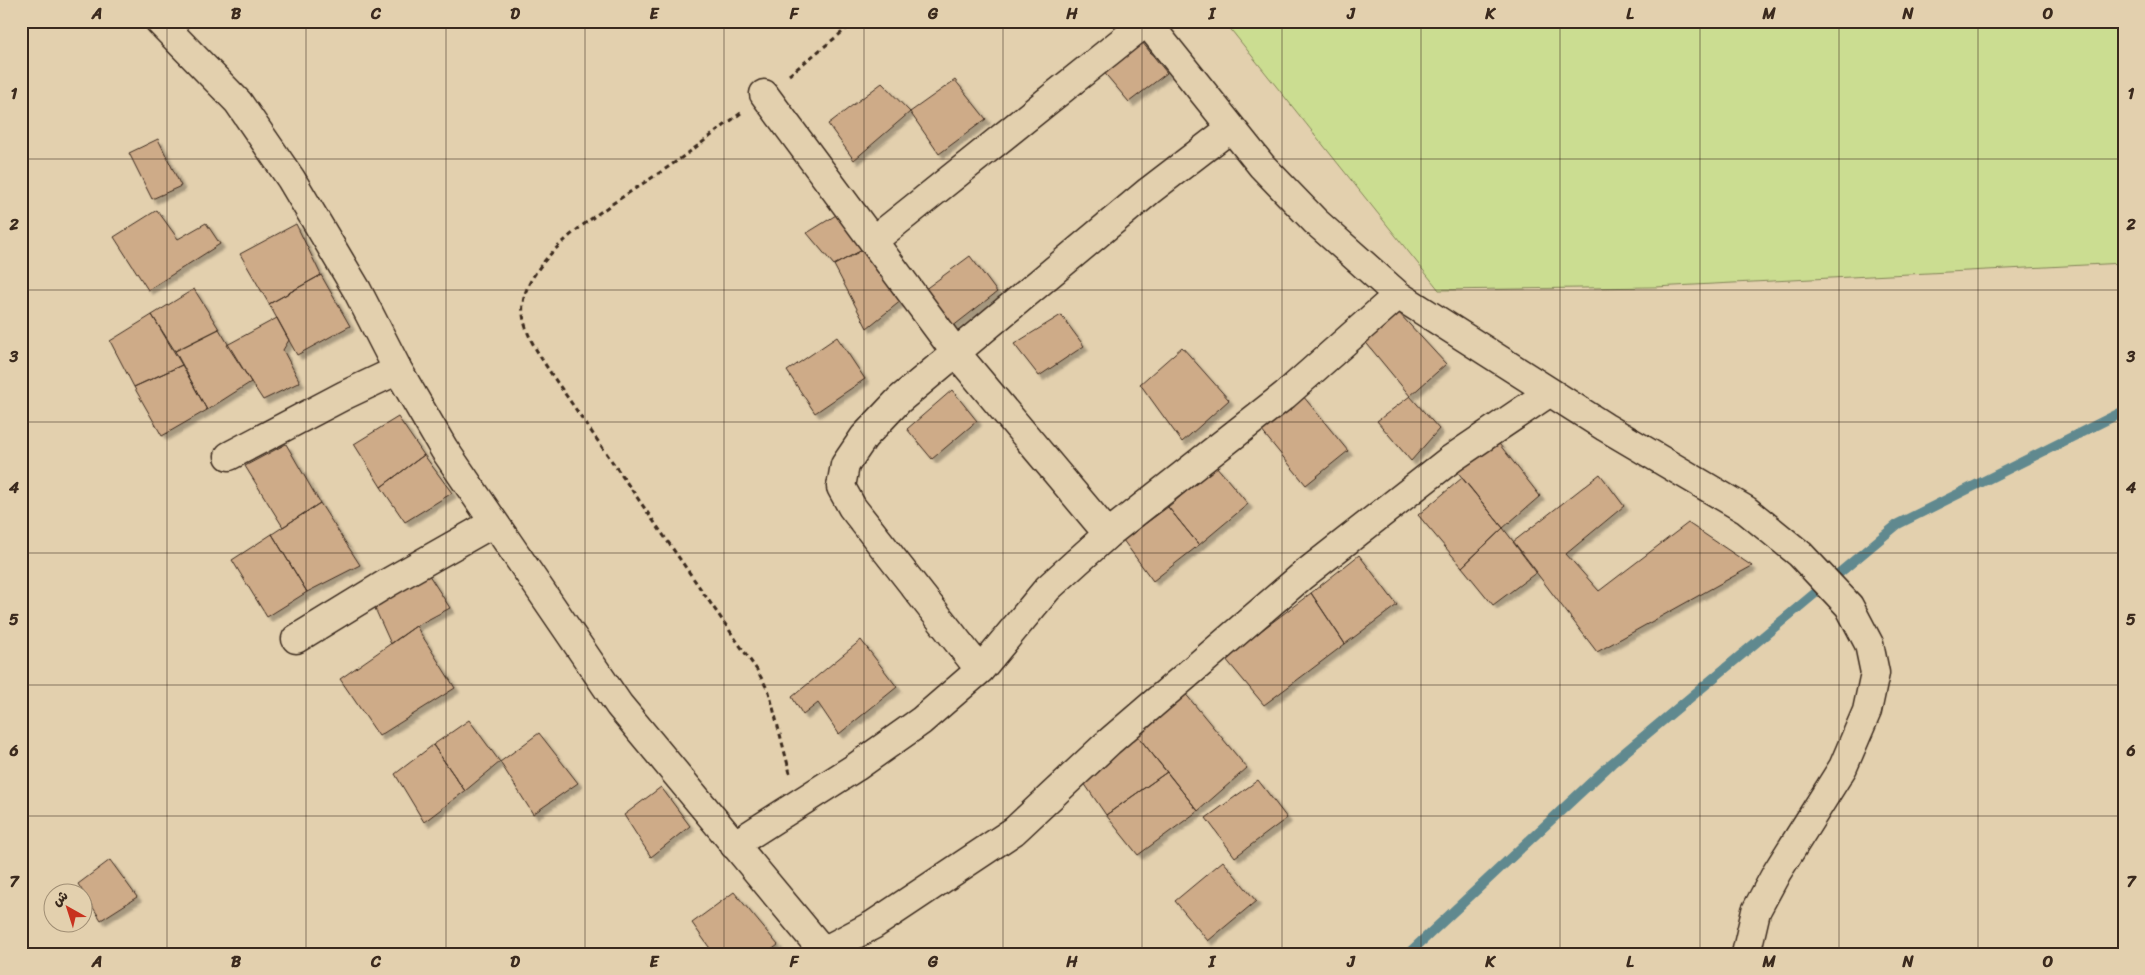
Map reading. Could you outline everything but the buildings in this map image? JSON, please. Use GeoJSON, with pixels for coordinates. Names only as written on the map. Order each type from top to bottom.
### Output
{"type":"FeatureCollection","features":[{"type":"Feature","properties":{"kind":"street"},"geometry":{"type":"LineString","coordinates":[[159,21],[238,102],[290,179],[357,290],[398,370],[444,450],[619,704],[821,953],[873,925],[1014,831],[1108,742],[1302,576],[1451,459],[1550,392]]}},
{"type":"Feature","properties":{"kind":"street"},"geometry":{"type":"LineString","coordinates":[[873,241],[1146,21],[1262,166],[1315,221],[1398,295],[1605,427],[1746,510],[1800,554],[1849,606],[1869,644],[1875,673],[1868,711],[1843,767],[1777,872],[1756,910],[1746,954]]}},
{"type":"Feature","properties":{"kind":"street"},"geometry":{"type":"LineString","coordinates":[[764,94],[956,353],[1108,534]]}},
{"type":"Feature","properties":{"kind":"street"},"geometry":{"type":"LineString","coordinates":[[980,670],[852,508],[841,487],[845,465],[864,437],[899,400],[1149,191],[1232,128]]}},
{"type":"Feature","properties":{"kind":"street"},"geometry":{"type":"LineString","coordinates":[[734,844],[798,805],[921,722],[980,670],[1048,588],[1108,534],[1285,395],[1398,295]]}},
{"type":"Feature","properties":{"kind":"street"},"geometry":{"type":"LineString","coordinates":[[230,456],[345,395],[398,370]]}},
{"type":"Feature","properties":{"kind":"street"},"geometry":{"type":"LineString","coordinates":[[296,639],[389,582],[493,523]]}},
{"type":"Feature","properties":{"kind":"path"},"geometry":{"type":"LineString","coordinates":[[798,805],[769,692],[757,670],[552,375],[527,335],[523,306],[525,292],[540,266],[567,236],[678,160],[856,21]]}},
{"type":"Feature","properties":{"kind":"green space"},"geometry":{"type":"Polygon","coordinates":[[[1224,21],[2124,21],[2124,263],[1655,287],[1439,290],[1224,21]]]}},
{"type":"Feature","properties":{"kind":"waterway"},"geometry":{"type":"LineString","coordinates":[[1408,954],[1612,763],[1898,524],[2124,411]]}}]}
